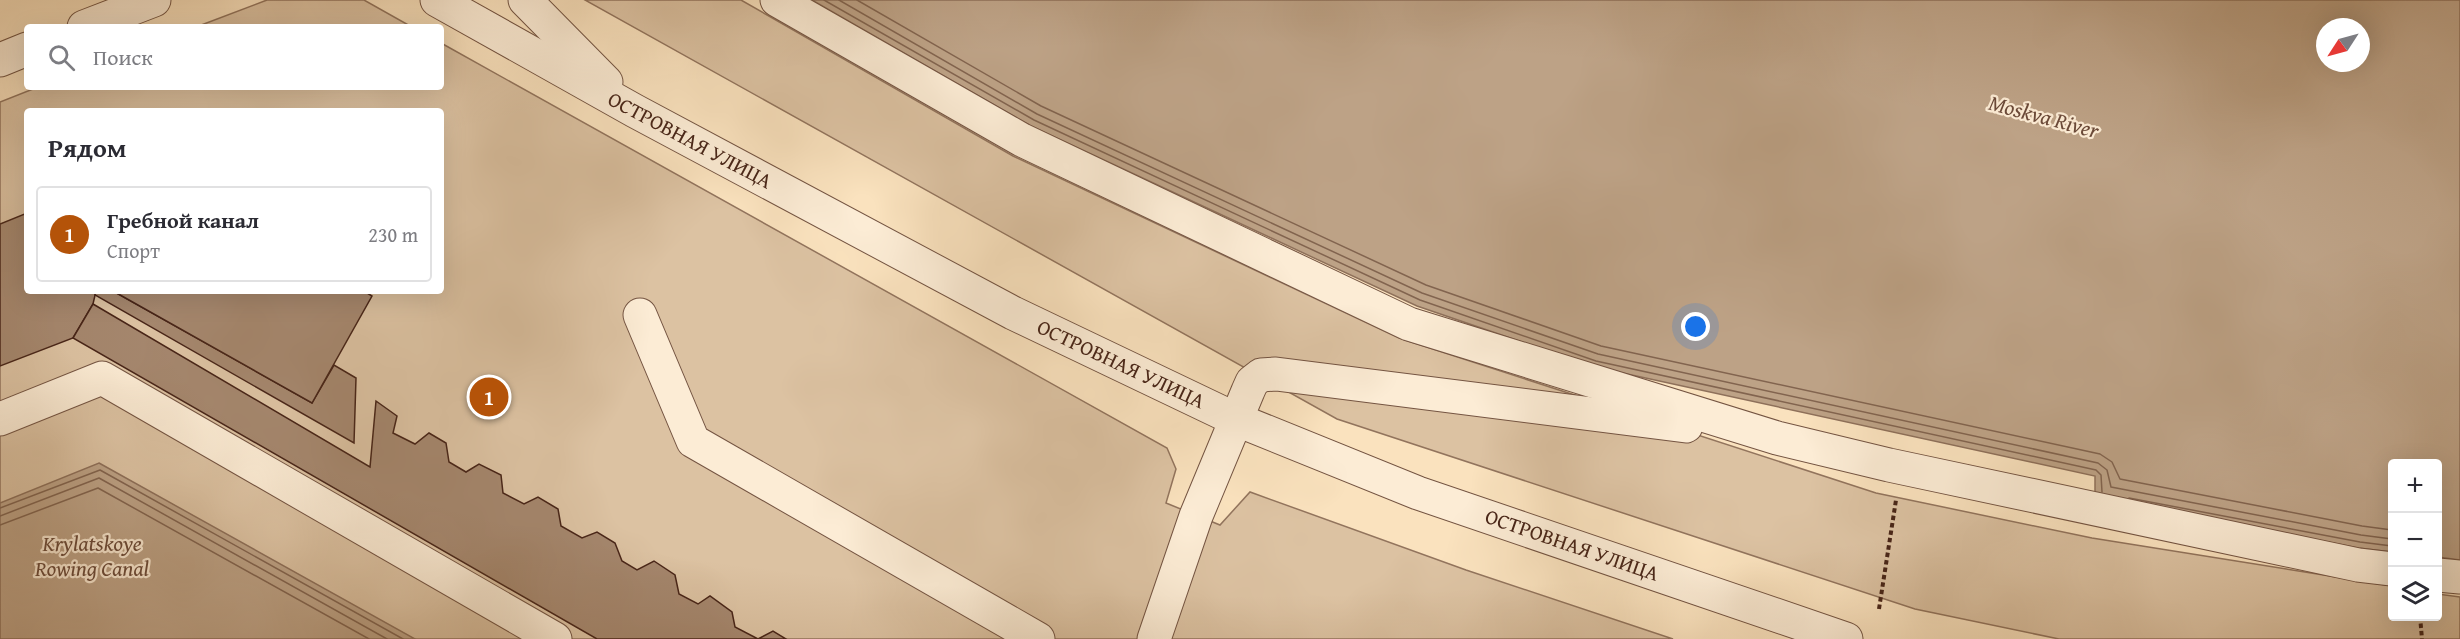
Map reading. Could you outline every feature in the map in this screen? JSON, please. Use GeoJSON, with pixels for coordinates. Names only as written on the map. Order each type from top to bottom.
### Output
{"type":"FeatureCollection","features":[{"type":"Feature","properties":{"kind":"street"},"geometry":{"type":"LineString","coordinates":[[92,24],[154,0]]}},
{"type":"Feature","properties":{"kind":"street","name":"ОСТРОВНАЯ УЛИЦА"},"geometry":{"type":"LineString","coordinates":[[437,0],[635,111],[1013,313],[1235,419],[1418,493],[1846,639]]}},
{"type":"Feature","properties":{"kind":"street"},"geometry":{"type":"LineString","coordinates":[[525,0],[635,111]]}},
{"type":"Feature","properties":{"kind":"street"},"geometry":{"type":"LineString","coordinates":[[777,0],[1022,140],[1409,324],[1776,438],[1901,468],[2346,563],[2388,568]]}},
{"type":"Feature","properties":{"kind":"street"},"geometry":{"type":"LineString","coordinates":[[0,60],[24,50]]}},
{"type":"Feature","properties":{"kind":"street"},"geometry":{"type":"LineString","coordinates":[[640,315],[693,441],[1038,639]]}},
{"type":"Feature","properties":{"kind":"street"},"geometry":{"type":"LineString","coordinates":[[1154,639],[1196,516],[1235,419],[1252,382],[1261,375],[1276,374],[1776,438]]}},
{"type":"Feature","properties":{"kind":"street"},"geometry":{"type":"LineString","coordinates":[[0,419],[102,378],[555,639]]}},
{"type":"Feature","properties":{"kind":"street"},"geometry":{"type":"LineString","coordinates":[[2442,575],[2460,577]]}},
{"type":"Feature","properties":{"kind":"path"},"geometry":{"type":"LineString","coordinates":[[1880,609],[1901,468]]}},
{"type":"Feature","properties":{"kind":"path"},"geometry":{"type":"LineString","coordinates":[[2420,621],[2422,639]]}},
{"type":"Feature","properties":{"kind":"shaded area"},"geometry":{"type":"Polygon","coordinates":[[[267,0],[364,0],[407,24],[204,24],[267,0]]]}},
{"type":"Feature","properties":{"kind":"shaded area"},"geometry":{"type":"Polygon","coordinates":[[[585,0],[741,0],[1013,156],[1399,338],[1876,493],[2092,538],[2388,585],[2388,621],[2442,621],[2442,595],[2460,597],[2460,639],[2059,639],[1915,609],[1337,419],[585,0]]]}},
{"type":"Feature","properties":{"kind":"shaded area"},"geometry":{"type":"Polygon","coordinates":[[[444,45],[1167,448],[1176,469],[1166,503],[1220,525],[1250,492],[1466,570],[1673,639],[0,639],[0,102],[30,90],[444,90],[444,45]]]}},
{"type":"Feature","properties":{"kind":"water","name":"Moskva River"},"geometry":{"type":"Polygon","coordinates":[[[812,0],[2460,0],[2460,560],[2442,558],[2442,459],[2388,459],[2388,552],[2359,548],[2095,497],[2095,476],[1595,367],[1417,306],[1031,126],[812,0]]]}},
{"type":"Feature","properties":{"kind":"water","name":"Krylatskoye Rowing Canal"},"geometry":{"type":"Polygon","coordinates":[[[99,463],[415,639],[0,639],[0,503],[99,463]]]}},
{"type":"Feature","properties":{"kind":"building"},"geometry":{"type":"Polygon","coordinates":[[[24,214],[24,294],[95,294],[93,304],[73,338],[0,366],[0,224],[24,214]]]}},
{"type":"Feature","properties":{"kind":"building"},"geometry":{"type":"Polygon","coordinates":[[[118,294],[312,403],[334,365],[356,378],[354,443],[95,295],[118,294]]]}},
{"type":"Feature","properties":{"kind":"building"},"geometry":{"type":"Polygon","coordinates":[[[118,294],[369,294],[372,296],[312,403],[118,294]]]}},
{"type":"Feature","properties":{"kind":"building"},"geometry":{"type":"Polygon","coordinates":[[[93,304],[370,467],[376,401],[397,416],[393,433],[415,444],[429,433],[446,443],[449,462],[466,472],[479,464],[501,475],[503,493],[524,504],[538,497],[558,509],[561,526],[582,538],[597,532],[615,543],[622,561],[637,570],[654,561],[675,575],[679,594],[698,604],[710,596],[732,612],[735,627],[758,639],[597,639],[73,338],[93,304]]]}},
{"type":"Feature","properties":{"kind":"building"},"geometry":{"type":"Polygon","coordinates":[[[773,631],[786,639],[758,639],[773,631]]]}},
{"type":"Feature","properties":{"kind":"place","name":"Гребной канал"},"geometry":{"type":"Point","coordinates":[489,397]}}]}
